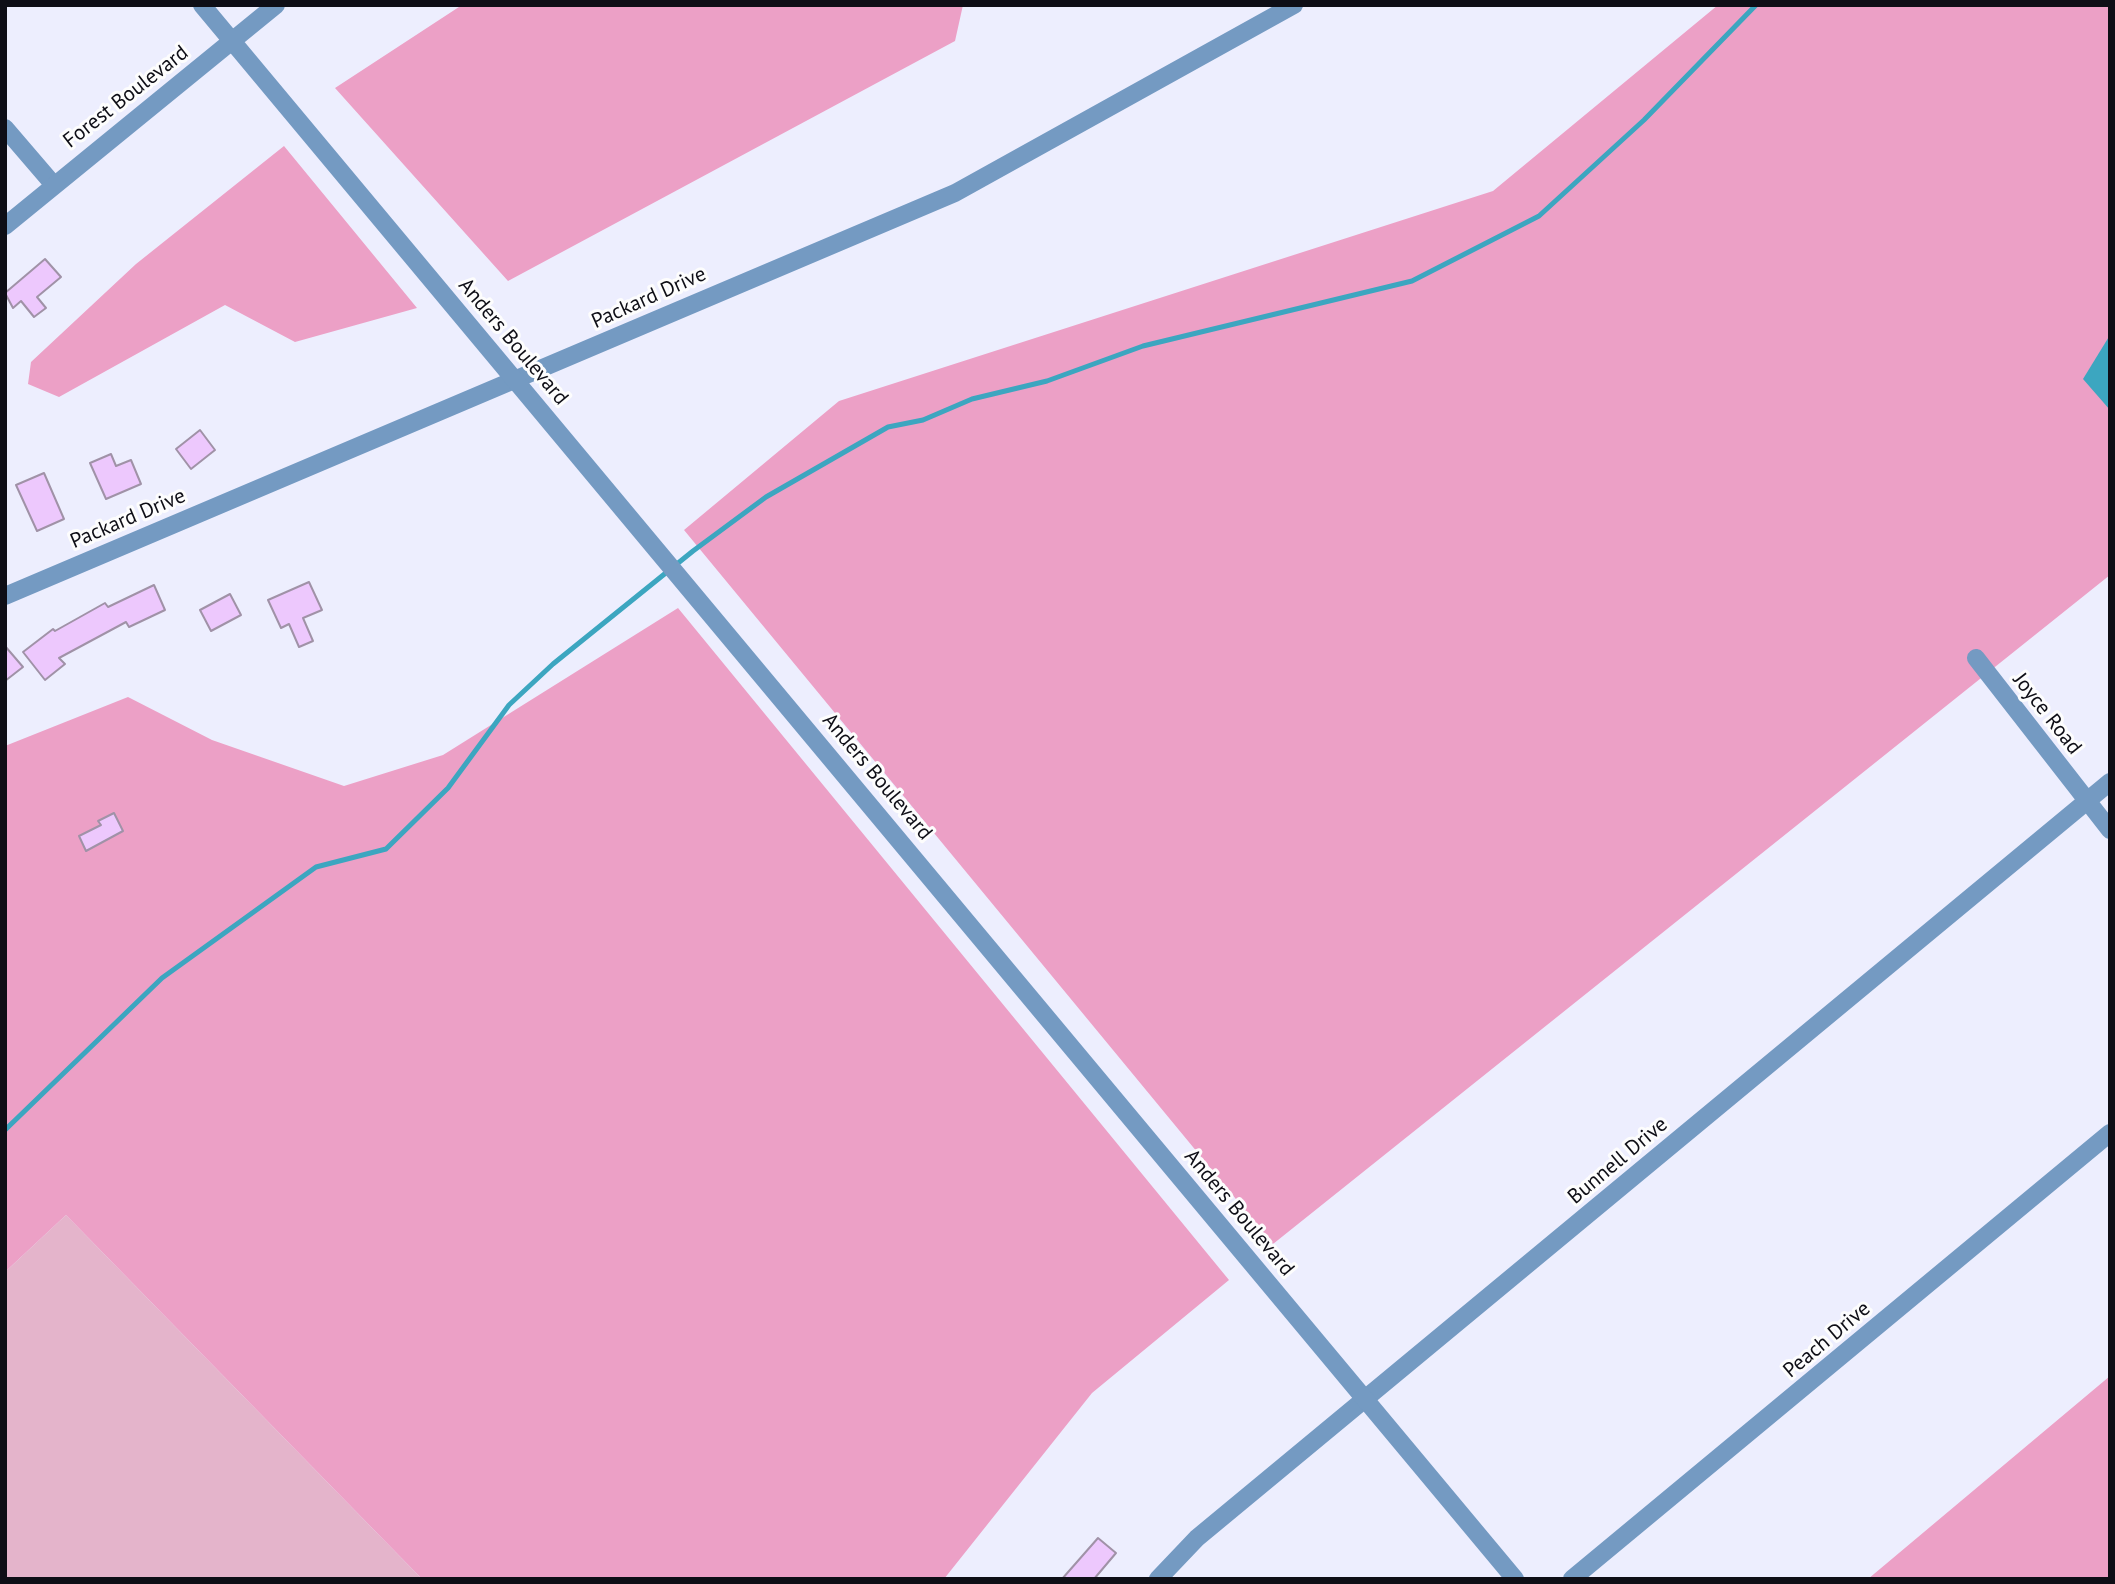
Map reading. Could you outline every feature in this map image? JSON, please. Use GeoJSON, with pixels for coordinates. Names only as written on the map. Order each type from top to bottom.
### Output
{"type":"FeatureCollection","features":[{"type":"Feature","properties":{"kind":"street","name":"Anders Boulevard"},"geometry":{"type":"LineString","coordinates":[[202,5],[1515,1579]]}},
{"type":"Feature","properties":{"kind":"street","name":"Forest Boulevard"},"geometry":{"type":"LineString","coordinates":[[5,226],[53,184],[276,5]]}},
{"type":"Feature","properties":{"kind":"street","name":"Packard Drive"},"geometry":{"type":"LineString","coordinates":[[5,596],[955,193],[1294,5]]}},
{"type":"Feature","properties":{"kind":"street"},"geometry":{"type":"LineString","coordinates":[[5,128],[53,184]]}},
{"type":"Feature","properties":{"kind":"street","name":"Joyce Road"},"geometry":{"type":"LineString","coordinates":[[1976,658],[2110,830]]}},
{"type":"Feature","properties":{"kind":"street","name":"Bunnell Drive"},"geometry":{"type":"LineString","coordinates":[[1158,1579],[1197,1538],[2110,782]]}},
{"type":"Feature","properties":{"kind":"street","name":"Peach Drive"},"geometry":{"type":"LineString","coordinates":[[1572,1579],[2110,1133]]}},
{"type":"Feature","properties":{"kind":"shaded area"},"geometry":{"type":"Polygon","coordinates":[[[462,5],[963,5],[955,41],[508,281],[335,88],[462,5]]]}},
{"type":"Feature","properties":{"kind":"shaded area"},"geometry":{"type":"Polygon","coordinates":[[[1718,5],[2110,5],[2110,575],[1273,1244],[684,530],[839,401],[1493,191],[1718,5]]]}},
{"type":"Feature","properties":{"kind":"shaded area"},"geometry":{"type":"Polygon","coordinates":[[[284,146],[417,308],[295,342],[225,305],[59,397],[28,384],[31,362],[136,264],[284,146]]]}},
{"type":"Feature","properties":{"kind":"shaded area"},"geometry":{"type":"Polygon","coordinates":[[[678,608],[1229,1280],[1092,1393],[944,1579],[422,1579],[66,1215],[5,1272],[5,746],[128,697],[212,740],[344,786],[443,755],[678,608]]]}},
{"type":"Feature","properties":{"kind":"shaded area"},"geometry":{"type":"Polygon","coordinates":[[[66,1215],[422,1579],[5,1579],[5,1272],[66,1215]]]}},
{"type":"Feature","properties":{"kind":"shaded area"},"geometry":{"type":"Polygon","coordinates":[[[2110,1376],[2110,1579],[1868,1579],[2110,1376]]]}},
{"type":"Feature","properties":{"kind":"water"},"geometry":{"type":"Polygon","coordinates":[[[2110,335],[2110,410],[2083,379],[2110,335]]]}},
{"type":"Feature","properties":{"kind":"building"},"geometry":{"type":"Polygon","coordinates":[[[45,259],[61,277],[37,297],[46,308],[34,317],[21,301],[13,308],[5,293],[45,259]]]}},
{"type":"Feature","properties":{"kind":"building"},"geometry":{"type":"Polygon","coordinates":[[[200,430],[215,450],[191,469],[176,449],[200,430]]]}},
{"type":"Feature","properties":{"kind":"building"},"geometry":{"type":"Polygon","coordinates":[[[111,454],[116,466],[131,460],[141,484],[106,499],[90,463],[111,454]]]}},
{"type":"Feature","properties":{"kind":"building"},"geometry":{"type":"Polygon","coordinates":[[[44,473],[64,519],[37,531],[16,485],[44,473]]]}},
{"type":"Feature","properties":{"kind":"building"},"geometry":{"type":"Polygon","coordinates":[[[309,582],[322,610],[303,618],[313,641],[299,647],[289,624],[281,628],[268,600],[309,582]]]}},
{"type":"Feature","properties":{"kind":"building"},"geometry":{"type":"Polygon","coordinates":[[[154,585],[165,610],[129,627],[126,622],[59,658],[65,664],[45,680],[23,652],[53,629],[55,631],[105,603],[108,607],[154,585]]]}},
{"type":"Feature","properties":{"kind":"building"},"geometry":{"type":"Polygon","coordinates":[[[230,594],[241,615],[211,631],[200,610],[230,594]]]}},
{"type":"Feature","properties":{"kind":"building"},"geometry":{"type":"Polygon","coordinates":[[[5,646],[23,667],[5,681],[5,646]]]}},
{"type":"Feature","properties":{"kind":"building"},"geometry":{"type":"Polygon","coordinates":[[[114,813],[123,831],[86,851],[79,836],[101,825],[98,821],[114,813]]]}},
{"type":"Feature","properties":{"kind":"building"},"geometry":{"type":"Polygon","coordinates":[[[1098,1538],[1116,1553],[1094,1579],[1062,1579],[1098,1538]]]}},
{"type":"Feature","properties":{"kind":"waterway"},"geometry":{"type":"LineString","coordinates":[[5,1130],[162,978],[316,867],[386,849],[448,788],[509,705],[553,664],[693,551],[766,497],[888,427],[923,420],[972,399],[1047,381],[1143,346],[1412,281],[1539,216],[1644,120],[1756,5]]}}]}
